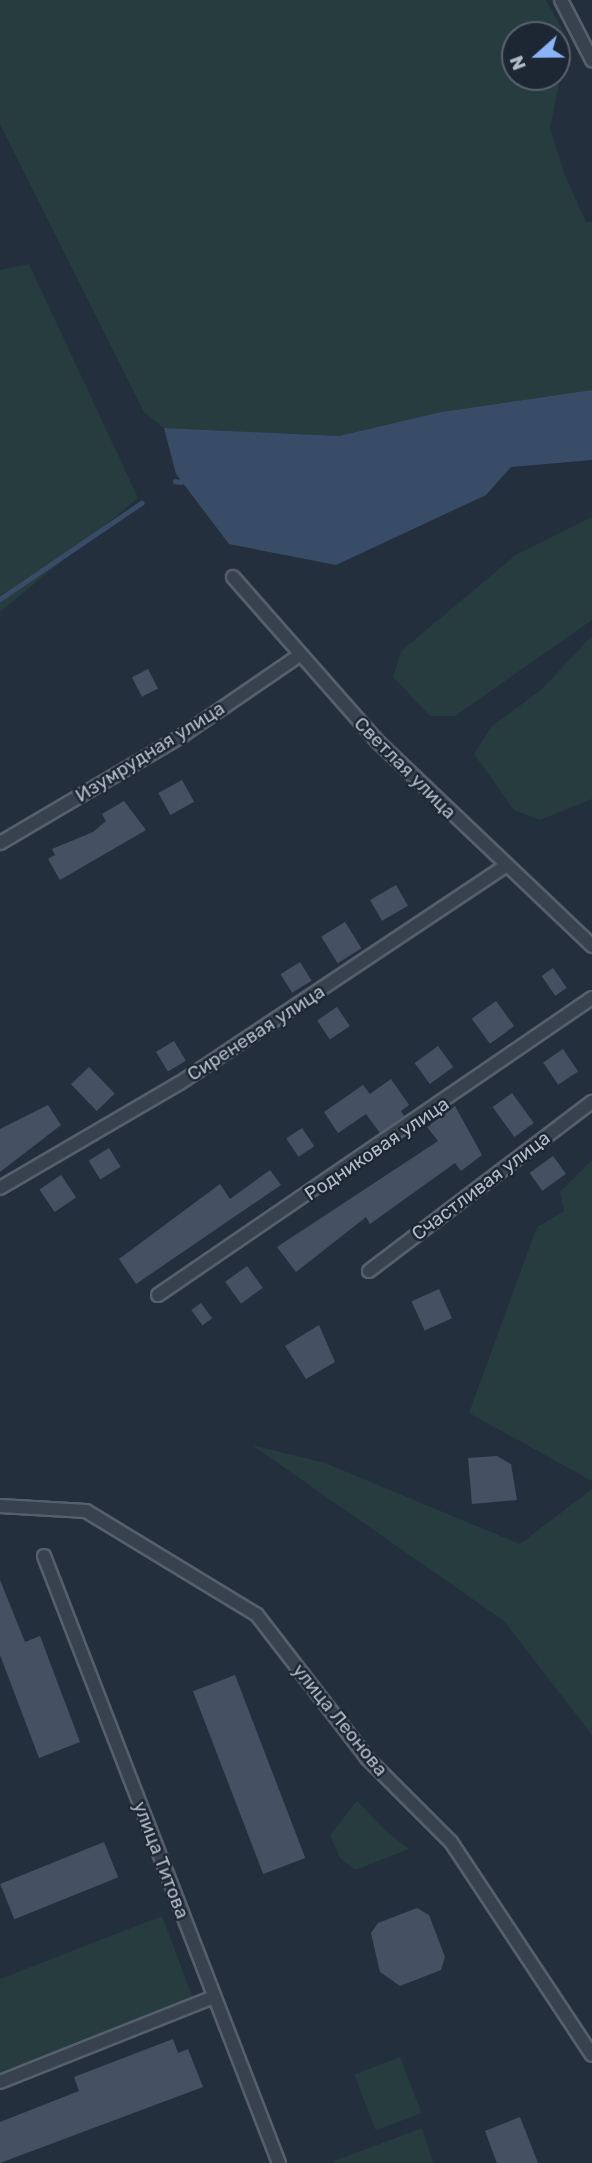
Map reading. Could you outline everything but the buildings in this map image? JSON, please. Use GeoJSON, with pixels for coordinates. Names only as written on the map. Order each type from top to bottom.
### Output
{"type":"FeatureCollection","features":[{"type":"Feature","properties":{"kind":"street"},"geometry":{"type":"LineString","coordinates":[[561,0],[592,60]]}},
{"type":"Feature","properties":{"kind":"street","name":"Светлая улица"},"geometry":{"type":"LineString","coordinates":[[233,578],[297,657],[505,866],[592,946]]}},
{"type":"Feature","properties":{"kind":"street","name":"Изумрудная улица"},"geometry":{"type":"LineString","coordinates":[[0,843],[183,735],[297,657]]}},
{"type":"Feature","properties":{"kind":"street","name":"Сиреневая улица"},"geometry":{"type":"LineString","coordinates":[[0,1188],[180,1083],[505,866]]}},
{"type":"Feature","properties":{"kind":"street","name":"Родниковая улица"},"geometry":{"type":"LineString","coordinates":[[158,1295],[592,998]]}},
{"type":"Feature","properties":{"kind":"street","name":"Счастливая улица"},"geometry":{"type":"LineString","coordinates":[[369,1271],[592,1102]]}},
{"type":"Feature","properties":{"kind":"street","name":"улица Леонова"},"geometry":{"type":"LineString","coordinates":[[0,1506],[86,1511],[257,1615],[367,1758],[451,1842],[592,2055]]}},
{"type":"Feature","properties":{"kind":"street","name":"улица Титова"},"geometry":{"type":"LineString","coordinates":[[44,1556],[279,2163]]}},
{"type":"Feature","properties":{"kind":"street"},"geometry":{"type":"LineString","coordinates":[[0,2082],[214,1997]]}},
{"type":"Feature","properties":{"kind":"green space"},"geometry":{"type":"Polygon","coordinates":[[[0,0],[546,0],[558,21],[501,21],[501,91],[558,91],[550,128],[564,173],[586,222],[592,222],[592,390],[441,412],[339,436],[164,428],[144,412],[0,124],[0,0]]]}},
{"type":"Feature","properties":{"kind":"green space"},"geometry":{"type":"Polygon","coordinates":[[[29,264],[138,498],[0,612],[0,270],[29,264]]]}},
{"type":"Feature","properties":{"kind":"green space"},"geometry":{"type":"Polygon","coordinates":[[[592,517],[592,620],[455,716],[430,716],[393,677],[401,651],[516,555],[592,517]]]}},
{"type":"Feature","properties":{"kind":"green space"},"geometry":{"type":"Polygon","coordinates":[[[592,636],[592,799],[540,820],[514,810],[474,754],[492,726],[541,690],[592,636]]]}},
{"type":"Feature","properties":{"kind":"green space"},"geometry":{"type":"Polygon","coordinates":[[[592,1160],[592,1481],[469,1413],[537,1227],[564,1211],[560,1192],[592,1160]]]}},
{"type":"Feature","properties":{"kind":"green space"},"geometry":{"type":"Polygon","coordinates":[[[252,1445],[325,1463],[520,1544],[592,1489],[592,1735],[504,1621],[252,1445]]]}},
{"type":"Feature","properties":{"kind":"green space"},"geometry":{"type":"Polygon","coordinates":[[[357,1801],[387,1832],[409,1849],[355,1870],[340,1858],[330,1835],[357,1801]]]}},
{"type":"Feature","properties":{"kind":"green space"},"geometry":{"type":"Polygon","coordinates":[[[162,1916],[194,2001],[0,2079],[0,1979],[162,1916]]]}},
{"type":"Feature","properties":{"kind":"green space"},"geometry":{"type":"Polygon","coordinates":[[[400,2057],[422,2113],[376,2131],[354,2075],[400,2057]]]}},
{"type":"Feature","properties":{"kind":"green space"},"geometry":{"type":"Polygon","coordinates":[[[422,2128],[433,2163],[334,2161],[422,2128]]]}},
{"type":"Feature","properties":{"kind":"water"},"geometry":{"type":"Polygon","coordinates":[[[592,390],[592,460],[511,467],[486,495],[336,565],[229,544],[176,474],[164,428],[339,436],[441,412],[592,390]]]}},
{"type":"Feature","properties":{"kind":"waterway"},"geometry":{"type":"LineString","coordinates":[[175,481],[181,482]]}},
{"type":"Feature","properties":{"kind":"waterway"},"geometry":{"type":"LineString","coordinates":[[0,599],[141,503]]}}]}
